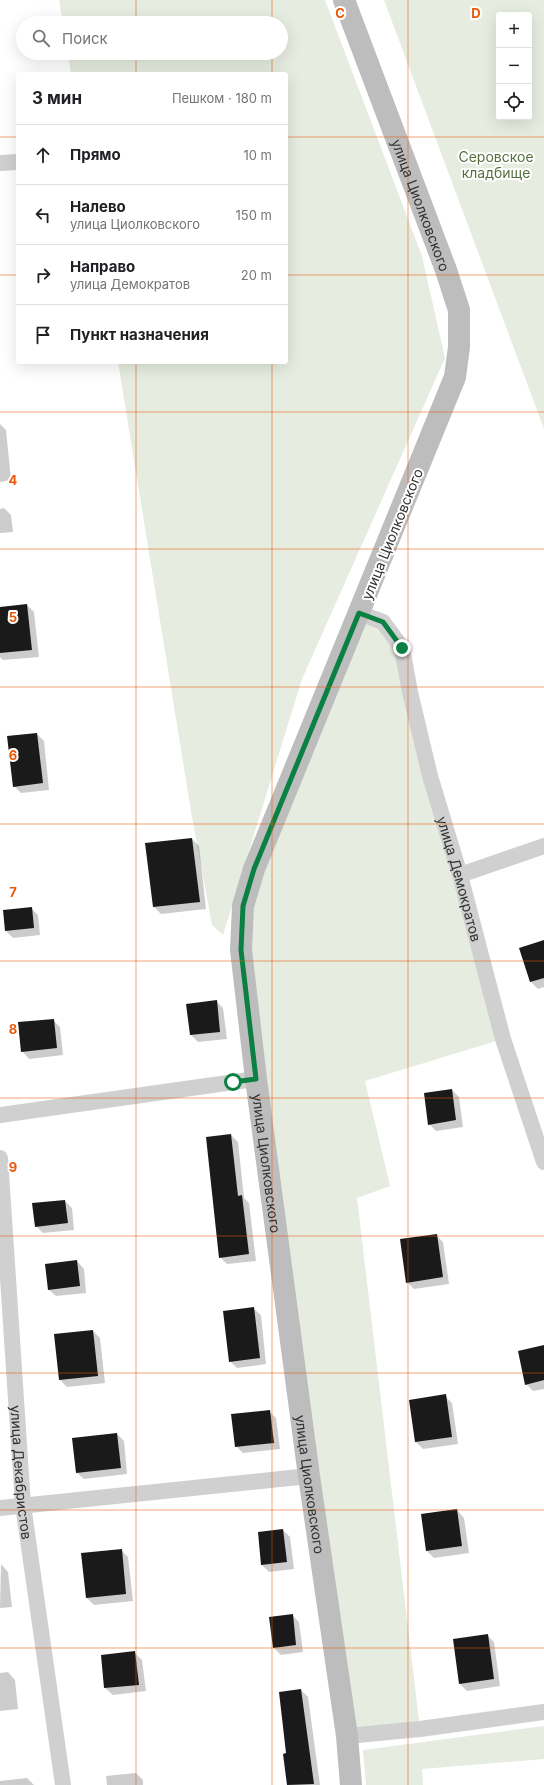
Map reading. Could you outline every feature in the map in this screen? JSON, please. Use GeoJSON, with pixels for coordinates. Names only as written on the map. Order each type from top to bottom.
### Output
{"type":"FeatureCollection","features":[{"type":"Feature","properties":{"kind":"main road","name":"улица Циолковского"},"geometry":{"type":"LineString","coordinates":[[344,0],[443,262],[459,310],[459,347],[455,377],[254,869],[243,906],[241,950],[256,1079],[309,1476],[347,1736],[351,1785]]}},
{"type":"Feature","properties":{"kind":"street"},"geometry":{"type":"LineString","coordinates":[[0,163],[16,162]]}},
{"type":"Feature","properties":{"kind":"street","name":"улица Демократов"},"geometry":{"type":"LineString","coordinates":[[359,613],[383,622],[402,648],[410,692],[430,776],[460,875],[504,1039],[540,1138],[544,1162]]}},
{"type":"Feature","properties":{"kind":"street"},"geometry":{"type":"LineString","coordinates":[[460,875],[544,846]]}},
{"type":"Feature","properties":{"kind":"street"},"geometry":{"type":"LineString","coordinates":[[0,1115],[256,1079]]}},
{"type":"Feature","properties":{"kind":"street","name":"улица Декабристов"},"geometry":{"type":"LineString","coordinates":[[0,1158],[22,1505],[63,1785]]}},
{"type":"Feature","properties":{"kind":"street"},"geometry":{"type":"LineString","coordinates":[[0,1508],[309,1476]]}},
{"type":"Feature","properties":{"kind":"street"},"geometry":{"type":"LineString","coordinates":[[347,1736],[420,1729],[544,1712]]}},
{"type":"Feature","properties":{"kind":"green space"},"geometry":{"type":"Polygon","coordinates":[[[59,0],[325,0],[422,256],[445,358],[302,679],[223,935],[212,925],[192,817],[118,364],[288,364],[288,72],[71,72],[69,60],[288,60],[288,16],[62,16],[59,0]]]}},
{"type":"Feature","properties":{"kind":"green space","name":"Серовское кладбище"},"geometry":{"type":"Polygon","coordinates":[[[384,0],[544,0],[544,429],[384,0]]]}},
{"type":"Feature","properties":{"kind":"green space"},"geometry":{"type":"Polygon","coordinates":[[[359,613],[402,648],[503,1039],[365,1081],[390,1186],[357,1198],[420,1729],[347,1736],[243,906],[359,613]]]}},
{"type":"Feature","properties":{"kind":"green space"},"geometry":{"type":"Polygon","coordinates":[[[544,1726],[544,1759],[422,1769],[423,1785],[366,1785],[363,1750],[544,1726]]]}},
{"type":"Feature","properties":{"kind":"building"},"geometry":{"type":"Polygon","coordinates":[[[27,604],[32,650],[0,653],[0,607],[27,604]]]}},
{"type":"Feature","properties":{"kind":"building"},"geometry":{"type":"Polygon","coordinates":[[[37,733],[43,783],[13,787],[7,736],[37,733]]]}},
{"type":"Feature","properties":{"kind":"building"},"geometry":{"type":"Polygon","coordinates":[[[192,838],[200,902],[153,907],[145,843],[192,838]]]}},
{"type":"Feature","properties":{"kind":"building"},"geometry":{"type":"Polygon","coordinates":[[[32,907],[34,928],[5,931],[3,910],[32,907]]]}},
{"type":"Feature","properties":{"kind":"building"},"geometry":{"type":"Polygon","coordinates":[[[544,940],[544,978],[530,982],[519,948],[544,940]]]}},
{"type":"Feature","properties":{"kind":"building"},"geometry":{"type":"Polygon","coordinates":[[[217,1000],[220,1032],[190,1035],[186,1004],[217,1000]]]}},
{"type":"Feature","properties":{"kind":"building"},"geometry":{"type":"Polygon","coordinates":[[[54,1019],[57,1048],[21,1052],[18,1022],[54,1019]]]}},
{"type":"Feature","properties":{"kind":"building"},"geometry":{"type":"Polygon","coordinates":[[[452,1089],[456,1120],[428,1125],[424,1093],[452,1089]]]}},
{"type":"Feature","properties":{"kind":"building"},"geometry":{"type":"Polygon","coordinates":[[[231,1134],[238,1196],[242,1195],[249,1254],[219,1258],[206,1137],[231,1134]]]}},
{"type":"Feature","properties":{"kind":"building"},"geometry":{"type":"Polygon","coordinates":[[[65,1200],[68,1223],[35,1227],[32,1203],[65,1200]]]}},
{"type":"Feature","properties":{"kind":"building"},"geometry":{"type":"Polygon","coordinates":[[[437,1234],[443,1277],[406,1283],[400,1239],[437,1234]]]}},
{"type":"Feature","properties":{"kind":"building"},"geometry":{"type":"Polygon","coordinates":[[[77,1260],[80,1286],[48,1290],[45,1264],[77,1260]]]}},
{"type":"Feature","properties":{"kind":"building"},"geometry":{"type":"Polygon","coordinates":[[[254,1307],[260,1358],[229,1362],[223,1311],[254,1307]]]}},
{"type":"Feature","properties":{"kind":"building"},"geometry":{"type":"Polygon","coordinates":[[[93,1330],[98,1376],[59,1380],[54,1334],[93,1330]]]}},
{"type":"Feature","properties":{"kind":"building"},"geometry":{"type":"Polygon","coordinates":[[[544,1345],[544,1380],[525,1385],[518,1351],[544,1345]]]}},
{"type":"Feature","properties":{"kind":"building"},"geometry":{"type":"Polygon","coordinates":[[[446,1394],[452,1437],[415,1442],[409,1400],[446,1394]]]}},
{"type":"Feature","properties":{"kind":"building"},"geometry":{"type":"Polygon","coordinates":[[[270,1410],[274,1443],[235,1447],[231,1414],[270,1410]]]}},
{"type":"Feature","properties":{"kind":"building"},"geometry":{"type":"Polygon","coordinates":[[[117,1433],[121,1468],[76,1473],[72,1438],[117,1433]]]}},
{"type":"Feature","properties":{"kind":"building"},"geometry":{"type":"Polygon","coordinates":[[[457,1509],[462,1546],[426,1551],[421,1514],[457,1509]]]}},
{"type":"Feature","properties":{"kind":"building"},"geometry":{"type":"Polygon","coordinates":[[[283,1529],[287,1562],[261,1565],[258,1532],[283,1529]]]}},
{"type":"Feature","properties":{"kind":"building"},"geometry":{"type":"Polygon","coordinates":[[[122,1549],[126,1594],[86,1598],[81,1553],[122,1549]]]}},
{"type":"Feature","properties":{"kind":"building"},"geometry":{"type":"Polygon","coordinates":[[[293,1614],[296,1645],[273,1648],[269,1617],[293,1614]]]}},
{"type":"Feature","properties":{"kind":"building"},"geometry":{"type":"Polygon","coordinates":[[[488,1634],[494,1679],[459,1684],[453,1639],[488,1634]]]}},
{"type":"Feature","properties":{"kind":"building"},"geometry":{"type":"Polygon","coordinates":[[[135,1651],[139,1685],[104,1688],[101,1655],[135,1651]]]}},
{"type":"Feature","properties":{"kind":"building"},"geometry":{"type":"Polygon","coordinates":[[[301,1689],[314,1784],[287,1785],[283,1754],[286,1753],[279,1692],[301,1689]]]}},
{"type":"Feature","properties":{"kind":"route"},"geometry":{"type":"LineString","coordinates":[[233,1082],[256,1079],[241,950],[243,906],[254,869],[359,613],[383,622],[402,648]]}}]}
